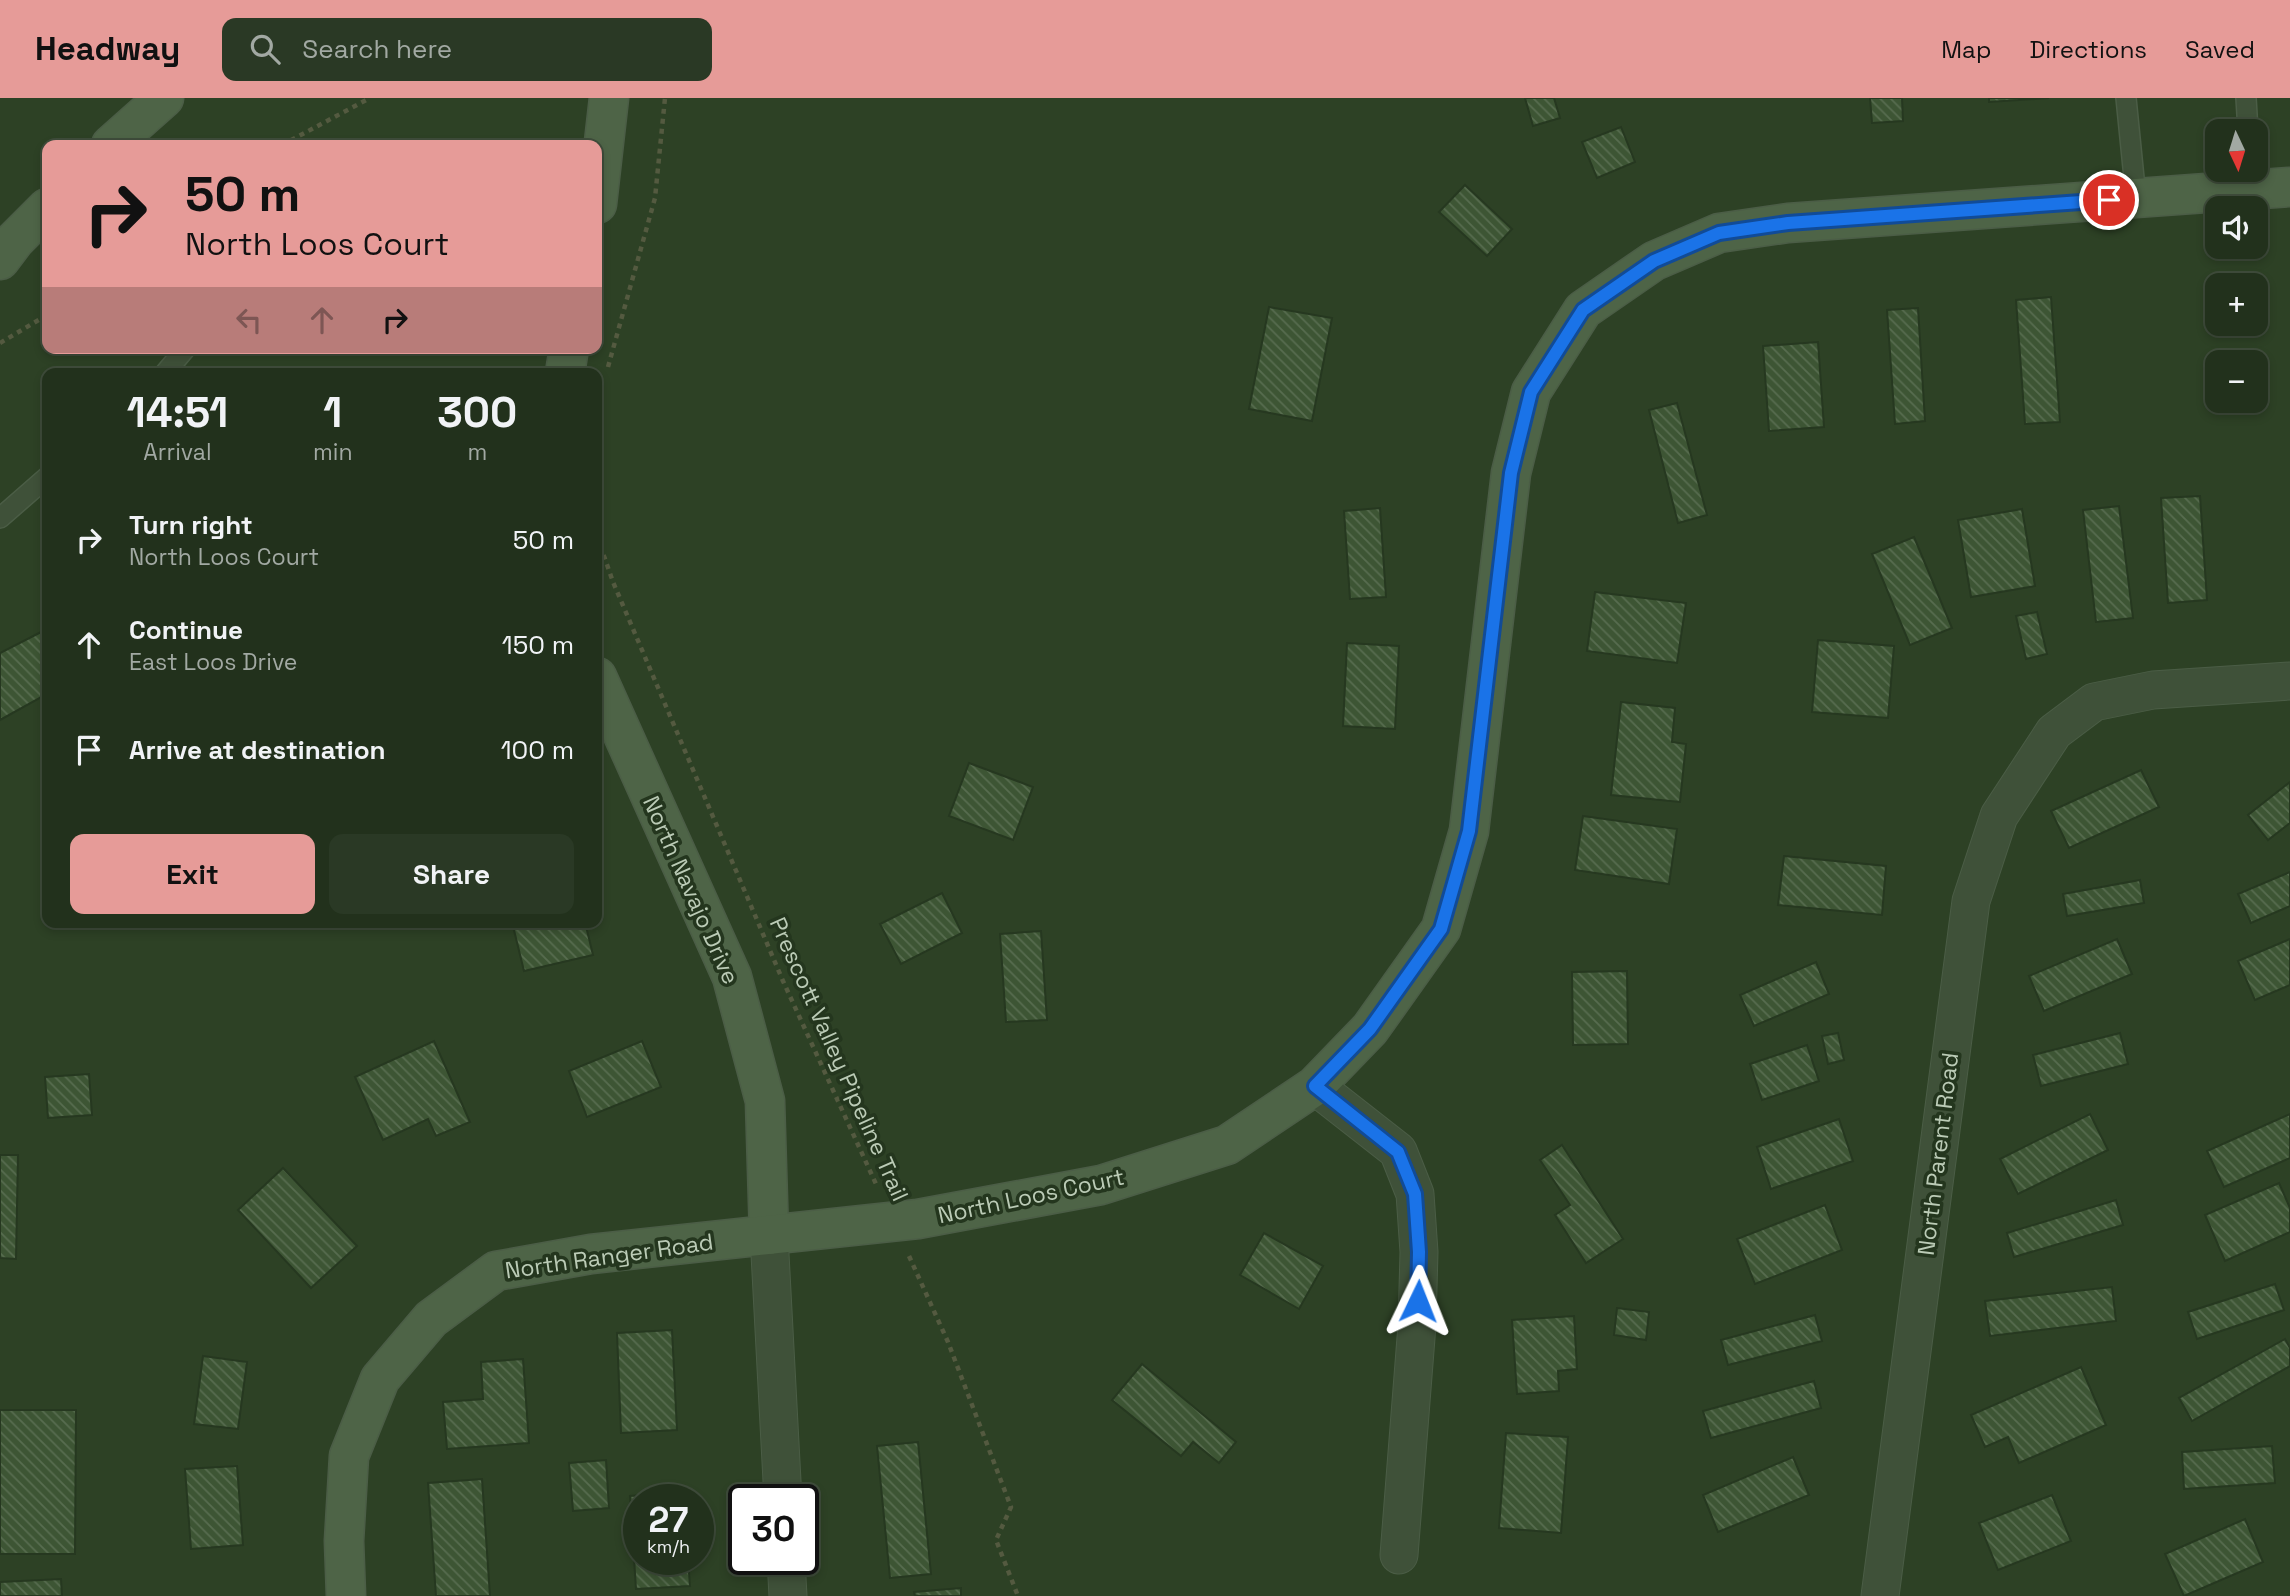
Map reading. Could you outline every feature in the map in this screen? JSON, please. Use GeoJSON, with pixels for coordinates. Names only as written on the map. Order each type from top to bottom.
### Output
{"type":"FeatureCollection","features":[{"type":"Feature","properties":{"kind":"street"},"geometry":{"type":"LineString","coordinates":[[117,140],[164,98]]}},
{"type":"Feature","properties":{"kind":"street"},"geometry":{"type":"LineString","coordinates":[[602,160],[609,98]]}},
{"type":"Feature","properties":{"kind":"street"},"geometry":{"type":"LineString","coordinates":[[2136,198],[2238,182]]}},
{"type":"Feature","properties":{"kind":"street"},"geometry":{"type":"LineString","coordinates":[[2262,182],[2290,187]]}},
{"type":"Feature","properties":{"kind":"street","name":"North Loos Court"},"geometry":{"type":"LineString","coordinates":[[769,1235],[893,1222],[1114,1181],[1227,1145],[1315,1086],[1370,1029],[1441,929],[1469,831],[1511,473],[1531,392],[1583,310],[1654,261],[1719,233],[1788,223],[2136,198]]}},
{"type":"Feature","properties":{"kind":"street"},"geometry":{"type":"LineString","coordinates":[[0,260],[15,240],[42,213]]}},
{"type":"Feature","properties":{"kind":"street","name":"North Parent Road"},"geometry":{"type":"LineString","coordinates":[[1880,1596],[1971,901],[1999,816],[2054,732],[2094,702],[2154,690],[2290,681]]}},
{"type":"Feature","properties":{"kind":"street","name":"North Navajo Drive"},"geometry":{"type":"LineString","coordinates":[[602,688],[732,977],[765,1101],[769,1235]]}},
{"type":"Feature","properties":{"kind":"street"},"geometry":{"type":"LineString","coordinates":[[1315,1086],[1398,1152],[1415,1194],[1419,1252],[1417,1325],[1399,1555]]}},
{"type":"Feature","properties":{"kind":"street"},"geometry":{"type":"LineString","coordinates":[[769,1235],[782,1484]]}},
{"type":"Feature","properties":{"kind":"street","name":"North Ranger Road"},"geometry":{"type":"LineString","coordinates":[[346,1596],[344,1541],[349,1456],[380,1379],[431,1319],[496,1270],[591,1254],[769,1235]]}},
{"type":"Feature","properties":{"kind":"street"},"geometry":{"type":"LineString","coordinates":[[787,1575],[788,1596]]}},
{"type":"Feature","properties":{"kind":"lane"},"geometry":{"type":"LineString","coordinates":[[2126,98],[2136,198]]}},
{"type":"Feature","properties":{"kind":"lane"},"geometry":{"type":"LineString","coordinates":[[2245,98],[2247,119]]}},
{"type":"Feature","properties":{"kind":"lane"},"geometry":{"type":"LineString","coordinates":[[169,368],[181,354]]}},
{"type":"Feature","properties":{"kind":"lane"},"geometry":{"type":"LineString","coordinates":[[0,518],[42,481]]}},
{"type":"Feature","properties":{"kind":"path"},"geometry":{"type":"LineString","coordinates":[[291,140],[370,98]]}},
{"type":"Feature","properties":{"kind":"path"},"geometry":{"type":"LineString","coordinates":[[608,367],[655,198],[665,98]]}},
{"type":"Feature","properties":{"kind":"path"},"geometry":{"type":"LineString","coordinates":[[0,343],[42,318]]}},
{"type":"Feature","properties":{"kind":"path"},"geometry":{"type":"LineString","coordinates":[[602,387],[604,380]]}},
{"type":"Feature","properties":{"kind":"path","name":"Prescott Valley Pipeline Trail"},"geometry":{"type":"LineString","coordinates":[[602,550],[613,582],[783,981],[948,1342],[1011,1507],[996,1540],[1018,1596]]}},
{"type":"Feature","properties":{"kind":"building"},"geometry":{"type":"Polygon","coordinates":[[[1525,98],[1554,98],[1560,118],[1533,126],[1525,98]]]}},
{"type":"Feature","properties":{"kind":"building"},"geometry":{"type":"Polygon","coordinates":[[[1870,98],[1902,98],[1903,121],[1872,123],[1870,98]]]}},
{"type":"Feature","properties":{"kind":"building"},"geometry":{"type":"Polygon","coordinates":[[[1989,98],[2049,98],[1989,102],[1989,98]]]}},
{"type":"Feature","properties":{"kind":"building"},"geometry":{"type":"Polygon","coordinates":[[[1621,127],[1635,162],[1597,178],[1582,142],[1621,127]]]}},
{"type":"Feature","properties":{"kind":"building"},"geometry":{"type":"Polygon","coordinates":[[[1465,185],[1512,229],[1487,256],[1439,212],[1465,185]]]}},
{"type":"Feature","properties":{"kind":"building"},"geometry":{"type":"Polygon","coordinates":[[[2051,297],[2060,422],[2025,424],[2016,300],[2051,297]]]}},
{"type":"Feature","properties":{"kind":"building"},"geometry":{"type":"Polygon","coordinates":[[[1269,307],[1332,318],[1312,421],[1249,409],[1269,307]]]}},
{"type":"Feature","properties":{"kind":"building"},"geometry":{"type":"Polygon","coordinates":[[[1918,308],[1925,421],[1895,424],[1887,310],[1918,308]]]}},
{"type":"Feature","properties":{"kind":"building"},"geometry":{"type":"Polygon","coordinates":[[[1818,342],[1824,427],[1769,431],[1763,346],[1818,342]]]}},
{"type":"Feature","properties":{"kind":"building"},"geometry":{"type":"Polygon","coordinates":[[[1677,403],[1707,515],[1678,523],[1649,410],[1677,403]]]}},
{"type":"Feature","properties":{"kind":"building"},"geometry":{"type":"Polygon","coordinates":[[[2200,496],[2207,600],[2168,603],[2161,498],[2200,496]]]}},
{"type":"Feature","properties":{"kind":"building"},"geometry":{"type":"Polygon","coordinates":[[[2119,506],[2133,618],[2096,622],[2083,510],[2119,506]]]}},
{"type":"Feature","properties":{"kind":"building"},"geometry":{"type":"Polygon","coordinates":[[[1380,508],[1386,597],[1350,599],[1344,511],[1380,508]]]}},
{"type":"Feature","properties":{"kind":"building"},"geometry":{"type":"Polygon","coordinates":[[[2022,509],[2035,586],[1971,597],[1958,520],[2022,509]]]}},
{"type":"Feature","properties":{"kind":"building"},"geometry":{"type":"Polygon","coordinates":[[[1914,537],[1952,628],[1910,645],[1872,554],[1914,537]]]}},
{"type":"Feature","properties":{"kind":"building"},"geometry":{"type":"Polygon","coordinates":[[[1595,592],[1686,603],[1677,663],[1587,651],[1595,592]]]}},
{"type":"Feature","properties":{"kind":"building"},"geometry":{"type":"Polygon","coordinates":[[[2037,612],[2047,654],[2026,659],[2016,616],[2037,612]]]}},
{"type":"Feature","properties":{"kind":"building"},"geometry":{"type":"Polygon","coordinates":[[[42,632],[42,697],[0,720],[0,653],[42,632]]]}},
{"type":"Feature","properties":{"kind":"building"},"geometry":{"type":"Polygon","coordinates":[[[1818,640],[1894,646],[1888,718],[1812,712],[1818,640]]]}},
{"type":"Feature","properties":{"kind":"building"},"geometry":{"type":"Polygon","coordinates":[[[1347,643],[1399,646],[1395,729],[1343,726],[1347,643]]]}},
{"type":"Feature","properties":{"kind":"building"},"geometry":{"type":"Polygon","coordinates":[[[1621,702],[1675,708],[1672,742],[1686,744],[1680,802],[1611,795],[1621,702]]]}},
{"type":"Feature","properties":{"kind":"building"},"geometry":{"type":"Polygon","coordinates":[[[969,763],[1033,787],[1013,840],[949,816],[969,763]]]}},
{"type":"Feature","properties":{"kind":"building"},"geometry":{"type":"Polygon","coordinates":[[[2141,770],[2159,807],[2069,848],[2051,811],[2141,770]]]}},
{"type":"Feature","properties":{"kind":"building"},"geometry":{"type":"Polygon","coordinates":[[[2290,782],[2290,823],[2268,840],[2248,815],[2290,782]]]}},
{"type":"Feature","properties":{"kind":"building"},"geometry":{"type":"Polygon","coordinates":[[[1583,816],[1677,829],[1669,884],[1575,870],[1583,816]]]}},
{"type":"Feature","properties":{"kind":"building"},"geometry":{"type":"Polygon","coordinates":[[[1784,856],[1886,866],[1882,915],[1778,905],[1784,856]]]}},
{"type":"Feature","properties":{"kind":"building"},"geometry":{"type":"Polygon","coordinates":[[[2290,872],[2290,906],[2251,923],[2238,894],[2290,872]]]}},
{"type":"Feature","properties":{"kind":"building"},"geometry":{"type":"Polygon","coordinates":[[[2140,880],[2144,903],[2067,916],[2063,894],[2140,880]]]}},
{"type":"Feature","properties":{"kind":"building"},"geometry":{"type":"Polygon","coordinates":[[[942,893],[962,933],[901,964],[880,924],[942,893]]]}},
{"type":"Feature","properties":{"kind":"building"},"geometry":{"type":"Polygon","coordinates":[[[513,928],[586,928],[593,955],[524,971],[513,928]]]}},
{"type":"Feature","properties":{"kind":"building"},"geometry":{"type":"Polygon","coordinates":[[[1041,931],[1047,1020],[1006,1022],[1000,934],[1041,931]]]}},
{"type":"Feature","properties":{"kind":"building"},"geometry":{"type":"Polygon","coordinates":[[[2117,939],[2132,974],[2044,1011],[2029,976],[2117,939]]]}},
{"type":"Feature","properties":{"kind":"building"},"geometry":{"type":"Polygon","coordinates":[[[2290,939],[2290,985],[2255,1000],[2238,961],[2290,939]]]}},
{"type":"Feature","properties":{"kind":"building"},"geometry":{"type":"Polygon","coordinates":[[[1816,962],[1829,994],[1754,1026],[1740,995],[1816,962]]]}},
{"type":"Feature","properties":{"kind":"building"},"geometry":{"type":"Polygon","coordinates":[[[1627,971],[1628,1044],[1573,1045],[1572,972],[1627,971]]]}},
{"type":"Feature","properties":{"kind":"building"},"geometry":{"type":"Polygon","coordinates":[[[1838,1033],[1844,1060],[1828,1064],[1822,1036],[1838,1033]]]}},
{"type":"Feature","properties":{"kind":"building"},"geometry":{"type":"Polygon","coordinates":[[[2120,1033],[2128,1064],[2041,1086],[2033,1055],[2120,1033]]]}},
{"type":"Feature","properties":{"kind":"building"},"geometry":{"type":"Polygon","coordinates":[[[434,1041],[470,1122],[436,1136],[428,1119],[383,1140],[355,1077],[434,1041]]]}},
{"type":"Feature","properties":{"kind":"building"},"geometry":{"type":"Polygon","coordinates":[[[642,1041],[661,1087],[587,1117],[569,1071],[642,1041]]]}},
{"type":"Feature","properties":{"kind":"building"},"geometry":{"type":"Polygon","coordinates":[[[1807,1045],[1819,1081],[1762,1100],[1750,1064],[1807,1045]]]}},
{"type":"Feature","properties":{"kind":"building"},"geometry":{"type":"Polygon","coordinates":[[[89,1074],[92,1115],[48,1118],[45,1077],[89,1074]]]}},
{"type":"Feature","properties":{"kind":"building"},"geometry":{"type":"Polygon","coordinates":[[[2090,1114],[2108,1150],[2018,1194],[2000,1159],[2090,1114]]]}},
{"type":"Feature","properties":{"kind":"building"},"geometry":{"type":"Polygon","coordinates":[[[2290,1114],[2290,1158],[2224,1187],[2207,1151],[2290,1114]]]}},
{"type":"Feature","properties":{"kind":"building"},"geometry":{"type":"Polygon","coordinates":[[[1839,1119],[1853,1161],[1771,1189],[1757,1147],[1839,1119]]]}},
{"type":"Feature","properties":{"kind":"building"},"geometry":{"type":"Polygon","coordinates":[[[1562,1145],[1623,1239],[1586,1263],[1555,1215],[1570,1205],[1540,1160],[1562,1145]]]}},
{"type":"Feature","properties":{"kind":"building"},"geometry":{"type":"Polygon","coordinates":[[[0,1155],[18,1155],[16,1259],[0,1258],[0,1155]]]}},
{"type":"Feature","properties":{"kind":"building"},"geometry":{"type":"Polygon","coordinates":[[[283,1168],[357,1246],[311,1288],[238,1210],[283,1168]]]}},
{"type":"Feature","properties":{"kind":"building"},"geometry":{"type":"Polygon","coordinates":[[[2279,1183],[2290,1208],[2290,1232],[2225,1261],[2205,1215],[2279,1183]]]}},
{"type":"Feature","properties":{"kind":"building"},"geometry":{"type":"Polygon","coordinates":[[[2116,1200],[2123,1225],[2014,1257],[2007,1233],[2116,1200]]]}},
{"type":"Feature","properties":{"kind":"building"},"geometry":{"type":"Polygon","coordinates":[[[1825,1205],[1842,1250],[1755,1284],[1737,1239],[1825,1205]]]}},
{"type":"Feature","properties":{"kind":"building"},"geometry":{"type":"Polygon","coordinates":[[[1264,1233],[1323,1266],[1299,1309],[1240,1275],[1264,1233]]]}},
{"type":"Feature","properties":{"kind":"building"},"geometry":{"type":"Polygon","coordinates":[[[2275,1284],[2284,1310],[2197,1339],[2188,1312],[2275,1284]]]}},
{"type":"Feature","properties":{"kind":"building"},"geometry":{"type":"Polygon","coordinates":[[[2112,1287],[2116,1321],[1990,1336],[1985,1301],[2112,1287]]]}},
{"type":"Feature","properties":{"kind":"building"},"geometry":{"type":"Polygon","coordinates":[[[1617,1308],[1649,1312],[1646,1340],[1614,1335],[1617,1308]]]}},
{"type":"Feature","properties":{"kind":"building"},"geometry":{"type":"Polygon","coordinates":[[[1815,1315],[1822,1341],[1728,1365],[1721,1340],[1815,1315]]]}},
{"type":"Feature","properties":{"kind":"building"},"geometry":{"type":"Polygon","coordinates":[[[1574,1316],[1577,1369],[1558,1371],[1559,1391],[1517,1394],[1512,1320],[1574,1316]]]}},
{"type":"Feature","properties":{"kind":"building"},"geometry":{"type":"Polygon","coordinates":[[[672,1330],[677,1430],[621,1433],[617,1333],[672,1330]]]}},
{"type":"Feature","properties":{"kind":"building"},"geometry":{"type":"Polygon","coordinates":[[[2285,1339],[2290,1348],[2290,1366],[2192,1421],[2179,1398],[2285,1339]]]}},
{"type":"Feature","properties":{"kind":"building"},"geometry":{"type":"Polygon","coordinates":[[[203,1356],[247,1362],[238,1429],[194,1424],[203,1356]]]}},
{"type":"Feature","properties":{"kind":"building"},"geometry":{"type":"Polygon","coordinates":[[[523,1359],[529,1443],[447,1449],[443,1402],[483,1399],[481,1362],[523,1359]]]}},
{"type":"Feature","properties":{"kind":"building"},"geometry":{"type":"Polygon","coordinates":[[[1142,1364],[1236,1442],[1219,1463],[1193,1442],[1181,1456],[1112,1400],[1142,1364]]]}},
{"type":"Feature","properties":{"kind":"building"},"geometry":{"type":"Polygon","coordinates":[[[2081,1367],[2106,1425],[2019,1463],[2008,1437],[1985,1447],[1971,1415],[2081,1367]]]}},
{"type":"Feature","properties":{"kind":"building"},"geometry":{"type":"Polygon","coordinates":[[[1814,1381],[1821,1408],[1711,1438],[1703,1411],[1814,1381]]]}},
{"type":"Feature","properties":{"kind":"building"},"geometry":{"type":"Polygon","coordinates":[[[0,1410],[76,1410],[75,1554],[0,1554],[0,1410]]]}},
{"type":"Feature","properties":{"kind":"building"},"geometry":{"type":"Polygon","coordinates":[[[1506,1433],[1568,1437],[1561,1533],[1499,1528],[1506,1433]]]}},
{"type":"Feature","properties":{"kind":"building"},"geometry":{"type":"Polygon","coordinates":[[[918,1442],[931,1574],[890,1578],[877,1446],[918,1442]]]}},
{"type":"Feature","properties":{"kind":"building"},"geometry":{"type":"Polygon","coordinates":[[[2272,1446],[2275,1483],[2184,1489],[2182,1452],[2272,1446]]]}},
{"type":"Feature","properties":{"kind":"building"},"geometry":{"type":"Polygon","coordinates":[[[1793,1457],[1809,1495],[1718,1532],[1703,1495],[1793,1457]]]}},
{"type":"Feature","properties":{"kind":"building"},"geometry":{"type":"Polygon","coordinates":[[[606,1460],[609,1508],[573,1511],[569,1463],[606,1460]]]}},
{"type":"Feature","properties":{"kind":"building"},"geometry":{"type":"Polygon","coordinates":[[[237,1466],[243,1545],[191,1549],[185,1469],[237,1466]]]}},
{"type":"Feature","properties":{"kind":"building"},"geometry":{"type":"Polygon","coordinates":[[[482,1479],[490,1596],[436,1596],[428,1483],[482,1479]]]}},
{"type":"Feature","properties":{"kind":"building"},"geometry":{"type":"Polygon","coordinates":[[[2052,1495],[2071,1541],[1998,1570],[1979,1523],[2052,1495]]]}},
{"type":"Feature","properties":{"kind":"building"},"geometry":{"type":"Polygon","coordinates":[[[2245,1519],[2263,1562],[2184,1596],[2165,1554],[2245,1519]]]}},
{"type":"Feature","properties":{"kind":"building"},"geometry":{"type":"Polygon","coordinates":[[[635,1575],[689,1575],[690,1586],[636,1589],[635,1575]]]}},
{"type":"Feature","properties":{"kind":"building"},"geometry":{"type":"Polygon","coordinates":[[[61,1579],[62,1596],[0,1596],[0,1582],[61,1579]]]}},
{"type":"Feature","properties":{"kind":"building"},"geometry":{"type":"Polygon","coordinates":[[[961,1588],[961,1596],[915,1596],[914,1592],[961,1588]]]}},
{"type":"Feature","properties":{"kind":"route"},"geometry":{"type":"LineString","coordinates":[[1418,1301],[1419,1252],[1415,1194],[1398,1152],[1315,1086],[1370,1029],[1441,929],[1469,831],[1511,473],[1531,392],[1583,310],[1654,261],[1719,233],[1788,223],[2109,200]]}}]}
